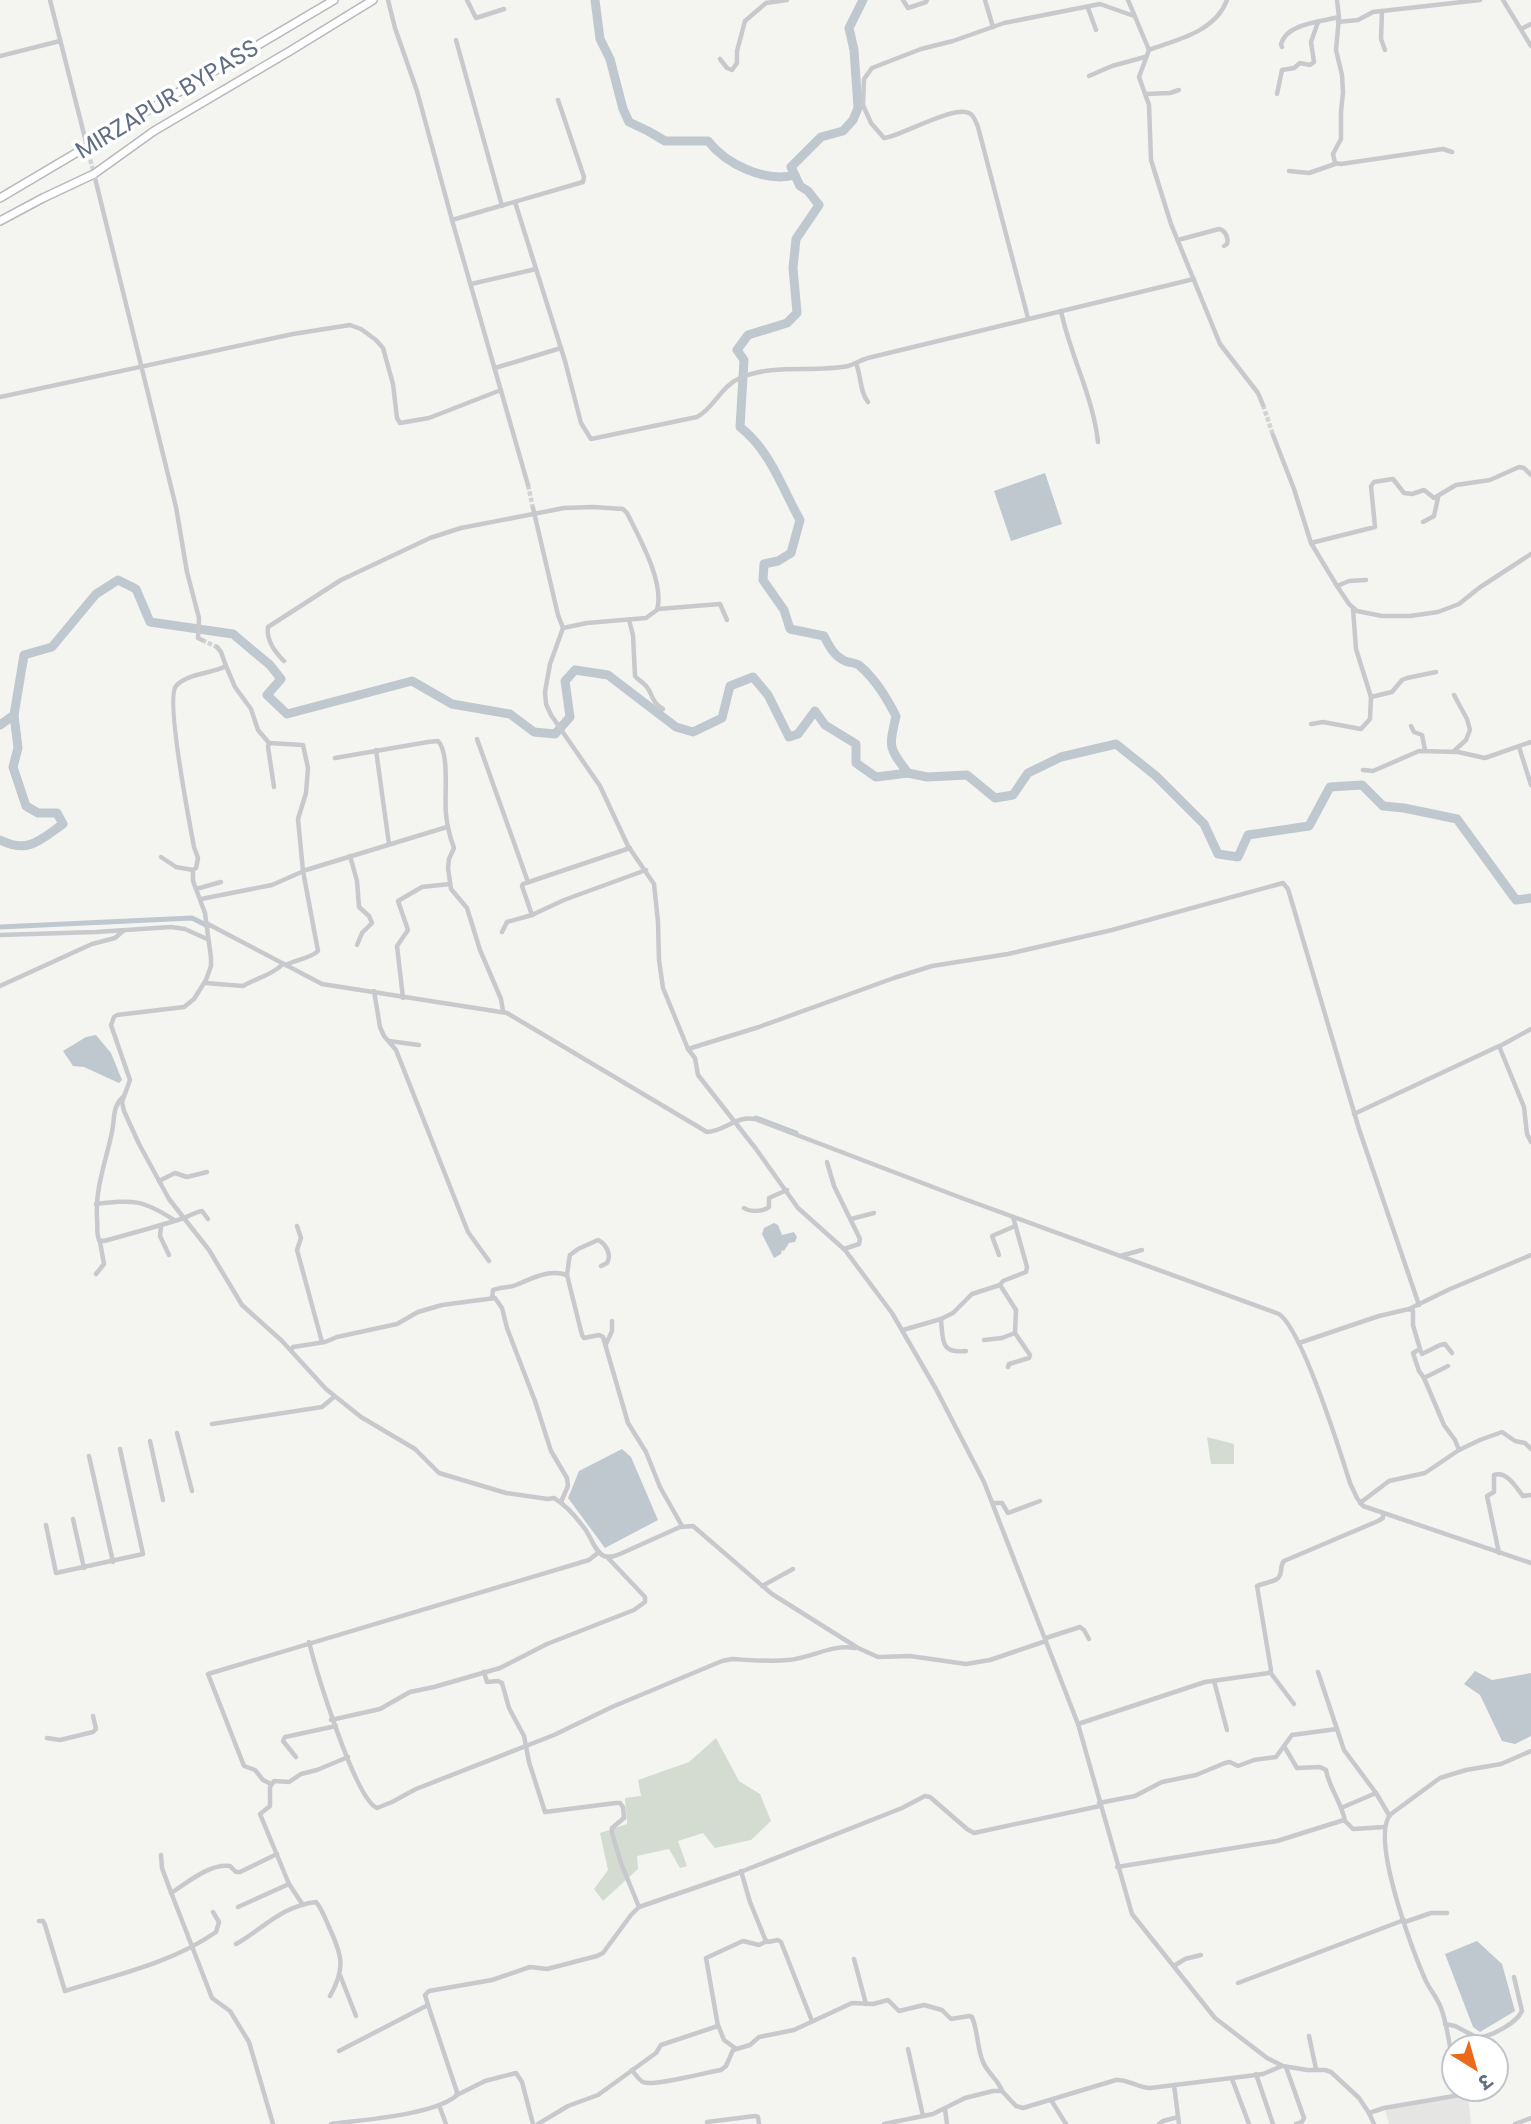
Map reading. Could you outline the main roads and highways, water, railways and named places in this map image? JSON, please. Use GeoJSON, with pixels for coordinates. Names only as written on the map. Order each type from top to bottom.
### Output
{"type":"FeatureCollection","features":[{"type":"Feature","properties":{"kind":"highway","name":"MIRZAPUR BYPASS"},"geometry":{"type":"LineString","coordinates":[[0,198],[334,0]]}},
{"type":"Feature","properties":{"kind":"highway"},"geometry":{"type":"LineString","coordinates":[[0,221],[94,174],[154,131],[373,0]]}},
{"type":"Feature","properties":{"kind":"waterway"},"geometry":{"type":"LineString","coordinates":[[595,0],[600,39],[610,59],[629,122],[665,141],[708,141],[725,157],[759,174],[783,177],[795,175]]}},
{"type":"Feature","properties":{"kind":"waterway"},"geometry":{"type":"LineString","coordinates":[[863,0],[849,28],[854,50],[858,108],[853,120],[843,131],[821,137],[791,167],[800,186],[808,191],[819,205],[796,239],[793,268],[797,313],[787,323],[748,335],[737,350],[744,360],[740,427],[760,447],[775,470],[800,520],[791,553],[778,561],[764,564],[763,580],[784,610],[790,629],[824,636],[838,656],[859,665],[876,683],[896,716],[892,747],[908,773]]}},
{"type":"Feature","properties":{"kind":"waterway"},"geometry":{"type":"LineString","coordinates":[[0,725],[14,715],[24,655],[52,647],[96,594],[118,580],[136,589],[150,622],[233,634],[270,665],[281,679],[267,695],[287,714],[412,681],[452,704],[510,714],[534,732],[555,734],[570,717],[565,681],[575,670],[608,675],[676,727],[693,732],[722,718],[730,686],[753,677],[768,695],[789,737],[798,734],[815,711],[825,725],[856,744],[856,763],[876,777],[908,773],[927,777],[967,775],[995,798],[1013,795],[1028,773],[1061,757],[1116,744],[1156,776],[1204,824],[1218,854],[1238,857],[1248,835],[1309,826],[1330,787],[1362,785],[1383,806],[1457,819],[1516,900],[1531,898]]}},
{"type":"Feature","properties":{"kind":"waterway"},"geometry":{"type":"LineString","coordinates":[[0,840],[19,846],[27,845],[41,840],[63,824],[57,813],[38,813],[26,806],[13,767],[18,748],[14,715]]}},
{"type":"Feature","properties":{"kind":"waterway"},"geometry":{"type":"LineString","coordinates":[[0,927],[192,918],[208,926]]}},
{"type":"Feature","properties":{"kind":"waterway"},"geometry":{"type":"LineString","coordinates":[[756,1118],[796,1133]]}},
{"type":"Feature","properties":{"kind":"tunnel"},"geometry":{"type":"LineString","coordinates":[[87,147],[94,174]]}},
{"type":"Feature","properties":{"kind":"tunnel"},"geometry":{"type":"LineString","coordinates":[[1263,405],[1273,435]]}},
{"type":"Feature","properties":{"kind":"tunnel"},"geometry":{"type":"LineString","coordinates":[[528,485],[533,508]]}},
{"type":"Feature","properties":{"kind":"tunnel"},"geometry":{"type":"LineString","coordinates":[[202,640],[217,647]]}}]}
